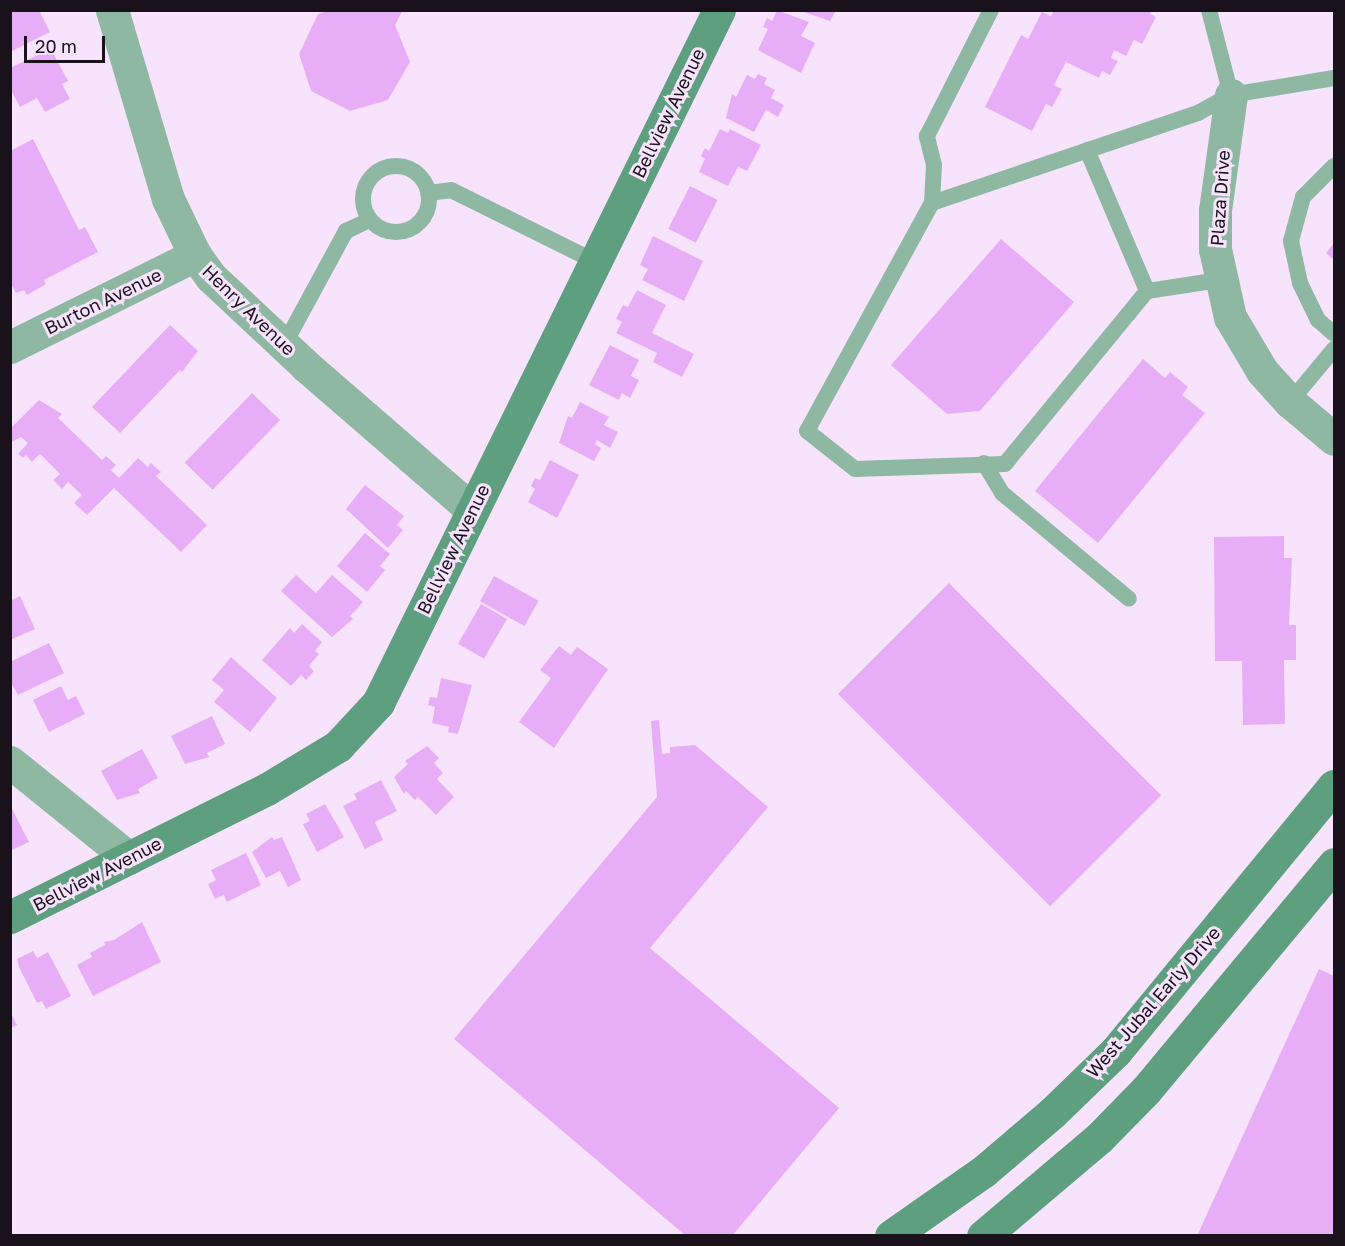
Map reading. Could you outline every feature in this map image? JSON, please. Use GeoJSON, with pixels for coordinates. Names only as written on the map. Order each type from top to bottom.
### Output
{"type":"FeatureCollection","features":[{"type":"Feature","properties":{"kind":"street","name":"Henry Avenue"},"geometry":{"type":"LineString","coordinates":[[112,10],[168,199],[195,255],[211,277],[284,345],[472,510]]}},
{"type":"Feature","properties":{"kind":"street","name":"Bellview Avenue"},"geometry":{"type":"LineString","coordinates":[[10,917],[267,789],[338,746],[358,729],[378,703],[719,10]]}},
{"type":"Feature","properties":{"kind":"street","name":"Plaza Drive"},"geometry":{"type":"LineString","coordinates":[[1231,95],[1215,210],[1219,280],[1238,333],[1262,371],[1290,402],[1335,439]]}},
{"type":"Feature","properties":{"kind":"street","name":"Burton Avenue"},"geometry":{"type":"LineString","coordinates":[[10,347],[195,255]]}},
{"type":"Feature","properties":{"kind":"street"},"geometry":{"type":"LineString","coordinates":[[10,762],[129,858]]}},
{"type":"Feature","properties":{"kind":"street","name":"West Jubal Early Drive"},"geometry":{"type":"LineString","coordinates":[[891,1236],[984,1171],[1052,1113],[1116,1051],[1335,786]]}},
{"type":"Feature","properties":{"kind":"street"},"geometry":{"type":"LineString","coordinates":[[983,1236],[1090,1146],[1146,1090],[1335,864]]}},
{"type":"Feature","properties":{"kind":"lane"},"geometry":{"type":"LineString","coordinates":[[991,10],[927,136],[934,165],[932,203],[807,431],[855,469],[1005,464],[1147,291],[1219,280]]}},
{"type":"Feature","properties":{"kind":"lane"},"geometry":{"type":"LineString","coordinates":[[1209,10],[1231,95]]}},
{"type":"Feature","properties":{"kind":"lane"},"geometry":{"type":"LineString","coordinates":[[932,203],[1198,113],[1231,95],[1335,78]]}},
{"type":"Feature","properties":{"kind":"lane"},"geometry":{"type":"LineString","coordinates":[[1087,150],[1147,291]]}},
{"type":"Feature","properties":{"kind":"lane"},"geometry":{"type":"LineString","coordinates":[[390,166],[407,167],[421,177],[428,193],[427,210],[417,224],[401,231],[384,230],[370,220],[363,205],[364,188],[374,173],[390,166]]}},
{"type":"Feature","properties":{"kind":"lane"},"geometry":{"type":"LineString","coordinates":[[1335,166],[1304,197],[1291,241],[1300,283],[1318,320],[1335,334]]}},
{"type":"Feature","properties":{"kind":"lane"},"geometry":{"type":"LineString","coordinates":[[428,193],[451,190],[596,262]]}},
{"type":"Feature","properties":{"kind":"lane"},"geometry":{"type":"LineString","coordinates":[[284,345],[346,231],[370,220]]}},
{"type":"Feature","properties":{"kind":"lane"},"geometry":{"type":"LineString","coordinates":[[1290,402],[1335,349]]}},
{"type":"Feature","properties":{"kind":"lane"},"geometry":{"type":"LineString","coordinates":[[984,463],[1002,493],[1129,599]]}},
{"type":"Feature","properties":{"kind":"building"},"geometry":{"type":"Polygon","coordinates":[[[10,10],[39,10],[50,32],[10,52],[10,10]]]}},
{"type":"Feature","properties":{"kind":"building"},"geometry":{"type":"Polygon","coordinates":[[[330,10],[403,10],[395,25],[410,62],[388,100],[350,111],[311,91],[299,54],[318,14],[330,10]]]}},
{"type":"Feature","properties":{"kind":"building"},"geometry":{"type":"Polygon","coordinates":[[[777,10],[809,22],[801,36],[815,43],[801,73],[758,50],[768,29],[763,27],[767,18],[772,21],[777,10]]]}},
{"type":"Feature","properties":{"kind":"building"},"geometry":{"type":"Polygon","coordinates":[[[798,10],[836,10],[830,21],[798,10]]]}},
{"type":"Feature","properties":{"kind":"building"},"geometry":{"type":"Polygon","coordinates":[[[1054,10],[1152,10],[1150,14],[1156,17],[1142,44],[1134,40],[1126,56],[1114,50],[1111,58],[1118,61],[1110,75],[1102,71],[1099,78],[1066,62],[1054,85],[1062,89],[1052,107],[1046,104],[1032,131],[985,107],[1021,35],[1028,39],[1042,12],[1051,16],[1054,10]]]}},
{"type":"Feature","properties":{"kind":"building"},"geometry":{"type":"Polygon","coordinates":[[[51,49],[68,81],[62,84],[70,99],[45,112],[37,98],[20,107],[10,88],[10,68],[51,49]]]}},
{"type":"Feature","properties":{"kind":"building"},"geometry":{"type":"Polygon","coordinates":[[[758,74],[767,78],[764,84],[775,90],[771,98],[784,105],[778,117],[766,110],[754,132],[726,118],[732,94],[736,97],[747,75],[755,79],[758,74]]]}},
{"type":"Feature","properties":{"kind":"building"},"geometry":{"type":"Polygon","coordinates":[[[720,129],[728,133],[730,129],[761,145],[747,171],[738,167],[728,186],[699,172],[705,159],[701,156],[705,148],[709,151],[720,129]]]}},
{"type":"Feature","properties":{"kind":"building"},"geometry":{"type":"Polygon","coordinates":[[[33,139],[79,230],[85,227],[98,252],[44,280],[46,284],[27,295],[24,290],[16,293],[10,282],[10,151],[33,139]]]}},
{"type":"Feature","properties":{"kind":"building"},"geometry":{"type":"Polygon","coordinates":[[[690,186],[718,200],[696,243],[668,229],[690,186]]]}},
{"type":"Feature","properties":{"kind":"building"},"geometry":{"type":"Polygon","coordinates":[[[653,236],[703,261],[684,301],[642,280],[648,269],[640,265],[653,236]]]}},
{"type":"Feature","properties":{"kind":"building"},"geometry":{"type":"Polygon","coordinates":[[[1001,239],[1074,302],[980,411],[947,414],[891,365],[1001,239]]]}},
{"type":"Feature","properties":{"kind":"building"},"geometry":{"type":"Polygon","coordinates":[[[1334,243],[1334,260],[1326,253],[1334,243]]]}},
{"type":"Feature","properties":{"kind":"building"},"geometry":{"type":"Polygon","coordinates":[[[637,290],[666,305],[652,333],[694,354],[682,377],[653,362],[657,353],[616,333],[622,322],[616,319],[623,305],[628,307],[637,290]]]}},
{"type":"Feature","properties":{"kind":"building"},"geometry":{"type":"Polygon","coordinates":[[[170,325],[198,351],[182,372],[180,370],[120,433],[92,407],[170,325]]]}},
{"type":"Feature","properties":{"kind":"building"},"geometry":{"type":"Polygon","coordinates":[[[610,345],[639,360],[631,376],[639,380],[630,398],[622,393],[619,400],[589,385],[610,345]]]}},
{"type":"Feature","properties":{"kind":"building"},"geometry":{"type":"Polygon","coordinates":[[[1143,359],[1165,378],[1170,372],[1188,387],[1182,395],[1205,413],[1098,543],[1035,491],[1143,359]]]}},
{"type":"Feature","properties":{"kind":"building"},"geometry":{"type":"Polygon","coordinates":[[[252,393],[280,420],[213,490],[185,463],[252,393]]]}},
{"type":"Feature","properties":{"kind":"building"},"geometry":{"type":"Polygon","coordinates":[[[39,400],[62,414],[58,418],[102,460],[106,456],[116,465],[111,470],[119,478],[138,458],[148,467],[151,463],[161,472],[156,476],[207,525],[181,552],[114,488],[87,515],[74,503],[82,495],[68,482],[62,489],[53,480],[60,474],[40,454],[32,462],[26,455],[23,458],[18,454],[28,443],[21,437],[10,443],[10,429],[39,400]]]}},
{"type":"Feature","properties":{"kind":"building"},"geometry":{"type":"Polygon","coordinates":[[[580,402],[609,417],[604,425],[618,432],[610,448],[597,440],[595,444],[601,448],[594,461],[559,443],[568,416],[572,418],[580,402]]]}},
{"type":"Feature","properties":{"kind":"building"},"geometry":{"type":"Polygon","coordinates":[[[550,460],[579,475],[557,518],[528,502],[535,489],[531,486],[535,478],[540,480],[550,460]]]}},
{"type":"Feature","properties":{"kind":"building"},"geometry":{"type":"Polygon","coordinates":[[[365,485],[404,516],[397,525],[403,530],[388,548],[346,509],[365,485]]]}},
{"type":"Feature","properties":{"kind":"building"},"geometry":{"type":"Polygon","coordinates":[[[365,533],[390,554],[380,566],[385,570],[367,592],[337,566],[365,533]]]}},
{"type":"Feature","properties":{"kind":"building"},"geometry":{"type":"Polygon","coordinates":[[[1284,536],[1284,558],[1292,558],[1289,625],[1296,625],[1296,660],[1284,660],[1285,724],[1243,725],[1242,661],[1215,661],[1214,537],[1284,536]]]}},
{"type":"Feature","properties":{"kind":"building"},"geometry":{"type":"Polygon","coordinates":[[[296,575],[316,593],[332,575],[363,602],[350,616],[353,619],[332,637],[281,591],[296,575]]]}},
{"type":"Feature","properties":{"kind":"building"},"geometry":{"type":"Polygon","coordinates":[[[494,576],[539,601],[525,626],[480,601],[494,576]]]}},
{"type":"Feature","properties":{"kind":"building"},"geometry":{"type":"Polygon","coordinates":[[[949,583],[1161,795],[1050,906],[838,694],[949,583]]]}},
{"type":"Feature","properties":{"kind":"building"},"geometry":{"type":"Polygon","coordinates":[[[20,596],[35,629],[10,640],[10,601],[20,596]]]}},
{"type":"Feature","properties":{"kind":"building"},"geometry":{"type":"Polygon","coordinates":[[[481,604],[507,619],[484,659],[458,644],[481,604]]]}},
{"type":"Feature","properties":{"kind":"building"},"geometry":{"type":"Polygon","coordinates":[[[302,624],[322,642],[315,651],[319,654],[309,666],[314,671],[306,680],[301,675],[291,686],[262,660],[290,628],[294,633],[302,624]]]}},
{"type":"Feature","properties":{"kind":"building"},"geometry":{"type":"Polygon","coordinates":[[[49,643],[64,673],[18,695],[10,681],[10,662],[49,643]]]}},
{"type":"Feature","properties":{"kind":"building"},"geometry":{"type":"Polygon","coordinates":[[[559,646],[571,655],[577,647],[608,669],[554,748],[519,722],[551,678],[540,670],[559,646]]]}},
{"type":"Feature","properties":{"kind":"building"},"geometry":{"type":"Polygon","coordinates":[[[231,657],[277,698],[250,732],[214,702],[224,690],[212,680],[231,657]]]}},
{"type":"Feature","properties":{"kind":"building"},"geometry":{"type":"Polygon","coordinates":[[[441,678],[472,685],[458,734],[448,732],[449,727],[432,723],[435,707],[428,705],[430,697],[437,698],[441,678]]]}},
{"type":"Feature","properties":{"kind":"building"},"geometry":{"type":"Polygon","coordinates":[[[61,686],[68,700],[76,696],[85,714],[49,732],[33,700],[61,686]]]}},
{"type":"Feature","properties":{"kind":"building"},"geometry":{"type":"Polygon","coordinates":[[[212,716],[225,744],[207,753],[209,757],[185,764],[171,736],[212,716]]]}},
{"type":"Feature","properties":{"kind":"building"},"geometry":{"type":"Polygon","coordinates":[[[659,720],[662,754],[670,753],[670,747],[695,745],[768,807],[650,948],[839,1108],[732,1236],[686,1236],[454,1039],[657,797],[651,721],[659,720]]]}},
{"type":"Feature","properties":{"kind":"building"},"geometry":{"type":"Polygon","coordinates":[[[427,746],[439,758],[434,763],[443,773],[437,779],[454,797],[436,815],[418,797],[415,800],[406,791],[404,794],[394,777],[408,764],[405,761],[427,746]]]}},
{"type":"Feature","properties":{"kind":"building"},"geometry":{"type":"Polygon","coordinates":[[[142,749],[158,778],[138,789],[140,793],[117,800],[101,771],[142,749]]]}},
{"type":"Feature","properties":{"kind":"building"},"geometry":{"type":"Polygon","coordinates":[[[381,780],[397,811],[375,822],[383,840],[365,849],[343,806],[357,799],[354,794],[381,780]]]}},
{"type":"Feature","properties":{"kind":"building"},"geometry":{"type":"Polygon","coordinates":[[[325,804],[344,837],[317,852],[303,824],[310,821],[306,814],[325,804]]]}},
{"type":"Feature","properties":{"kind":"building"},"geometry":{"type":"Polygon","coordinates":[[[10,805],[29,842],[10,851],[10,805]]]}},
{"type":"Feature","properties":{"kind":"building"},"geometry":{"type":"Polygon","coordinates":[[[272,837],[274,840],[282,837],[301,880],[288,887],[280,871],[266,878],[252,852],[272,837]]]}},
{"type":"Feature","properties":{"kind":"building"},"geometry":{"type":"Polygon","coordinates":[[[246,853],[261,885],[227,902],[224,895],[215,899],[208,884],[216,880],[211,870],[246,853]]]}},
{"type":"Feature","properties":{"kind":"building"},"geometry":{"type":"Polygon","coordinates":[[[142,922],[161,962],[93,996],[77,965],[92,957],[90,953],[105,945],[104,942],[114,940],[142,922]]]}},
{"type":"Feature","properties":{"kind":"building"},"geometry":{"type":"Polygon","coordinates":[[[33,951],[37,958],[48,952],[71,996],[46,1009],[42,1001],[37,1003],[17,959],[33,951]]]}},
{"type":"Feature","properties":{"kind":"building"},"geometry":{"type":"Polygon","coordinates":[[[1319,969],[1334,976],[1334,1234],[1197,1236],[1319,969]]]}},
{"type":"Feature","properties":{"kind":"building"},"geometry":{"type":"Polygon","coordinates":[[[10,1012],[17,1025],[10,1028],[10,1012]]]}}]}
